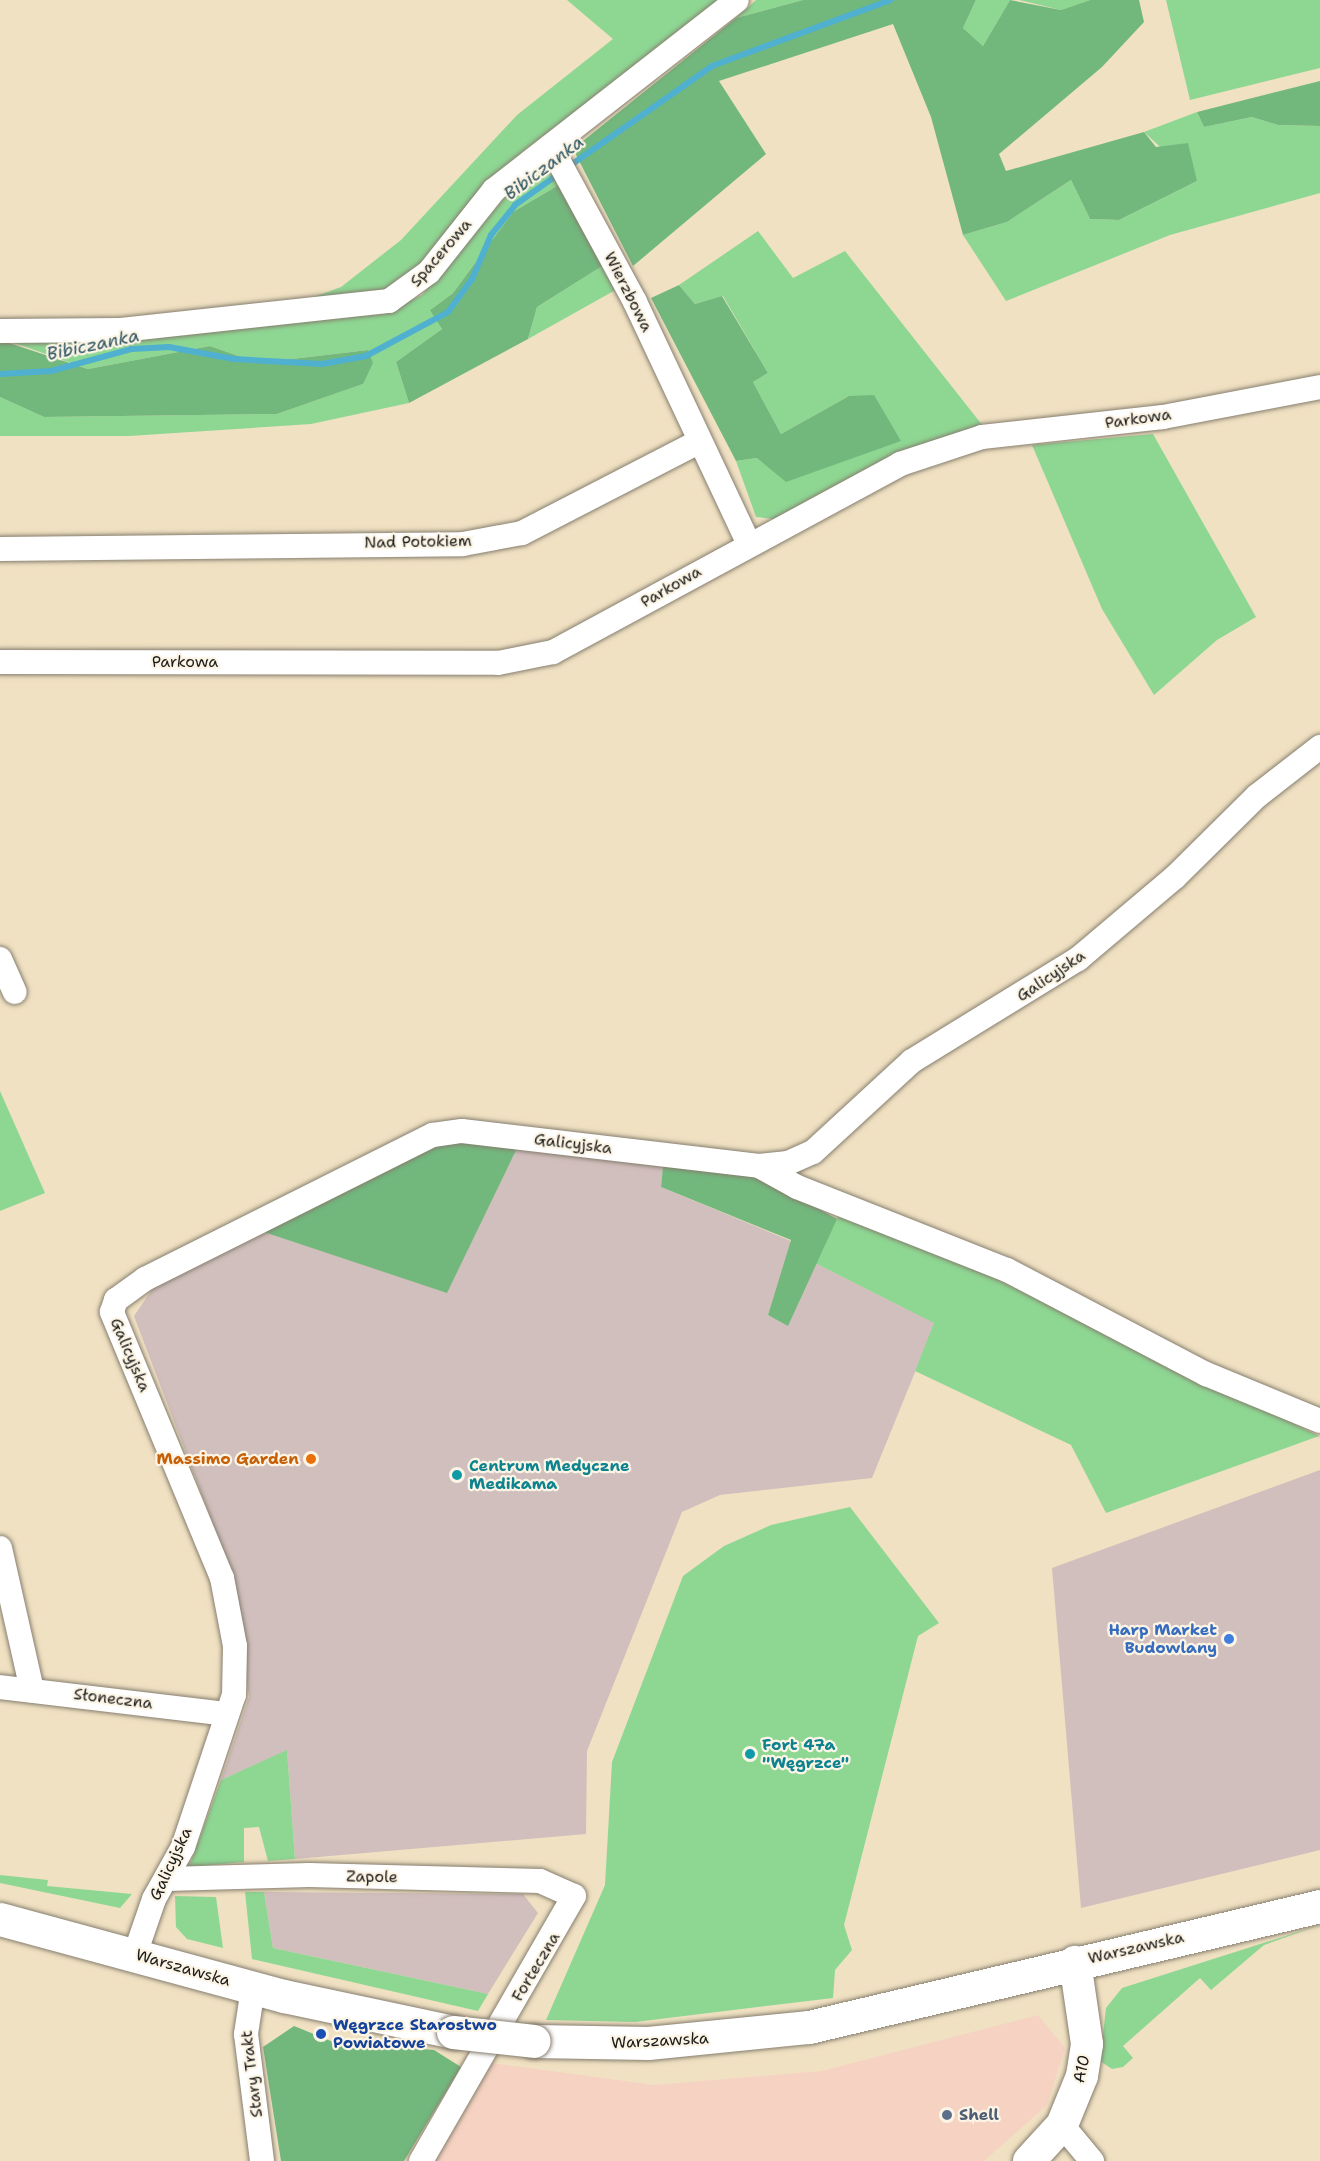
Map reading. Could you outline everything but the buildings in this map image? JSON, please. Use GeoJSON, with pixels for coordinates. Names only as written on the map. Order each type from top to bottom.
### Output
{"type":"FeatureCollection","features":[{"type":"Feature","properties":{"kind":"main road","name":"Warszawska"},"geometry":{"type":"LineString","coordinates":[[0,1919],[253,1988],[453,2032],[534,2041],[648,2043],[774,2032],[1320,1906]]}},
{"type":"Feature","properties":{"kind":"street","name":"Spacerowa"},"geometry":{"type":"LineString","coordinates":[[0,331],[120,330],[389,301],[429,272],[494,190],[554,152],[737,0]]}},
{"type":"Feature","properties":{"kind":"street","name":"Wierzbowa"},"geometry":{"type":"LineString","coordinates":[[554,152],[700,441]]}},
{"type":"Feature","properties":{"kind":"street","name":"Parkowa"},"geometry":{"type":"LineString","coordinates":[[0,662],[498,663],[570,644],[748,542],[900,464],[982,437],[1163,417],[1320,387]]}},
{"type":"Feature","properties":{"kind":"street"},"geometry":{"type":"LineString","coordinates":[[700,441],[748,542]]}},
{"type":"Feature","properties":{"kind":"street","name":"Nad Potokiem"},"geometry":{"type":"LineString","coordinates":[[0,549],[463,544],[522,533],[700,441]]}},
{"type":"Feature","properties":{"kind":"street","name":"Galicyjska"},"geometry":{"type":"LineString","coordinates":[[135,1954],[166,1879],[183,1847],[234,1695],[235,1646],[222,1578],[112,1312],[116,1300],[145,1279],[432,1135],[462,1131],[759,1166],[788,1163],[813,1152],[912,1061],[1078,959],[1174,878],[1257,796],[1320,747]]}},
{"type":"Feature","properties":{"kind":"street"},"geometry":{"type":"LineString","coordinates":[[0,959],[15,992]]}},
{"type":"Feature","properties":{"kind":"street","name":"Galicyjska"},"geometry":{"type":"LineString","coordinates":[[759,1166],[796,1187],[1007,1270],[1206,1374],[1320,1421]]}},
{"type":"Feature","properties":{"kind":"street"},"geometry":{"type":"LineString","coordinates":[[0,1548],[32,1690]]}},
{"type":"Feature","properties":{"kind":"street","name":"Słoneczna"},"geometry":{"type":"LineString","coordinates":[[0,1688],[226,1714]]}},
{"type":"Feature","properties":{"kind":"street","name":"Zapole"},"geometry":{"type":"LineString","coordinates":[[166,1879],[309,1875],[540,1881],[574,1896]]}},
{"type":"Feature","properties":{"kind":"street","name":"Forteczna"},"geometry":{"type":"LineString","coordinates":[[421,2161],[574,1896]]}},
{"type":"Feature","properties":{"kind":"street","name":"A10"},"geometry":{"type":"LineString","coordinates":[[1029,2161],[1062,2125],[1077,2092],[1088,2044],[1075,1962]]}},
{"type":"Feature","properties":{"kind":"street","name":"Stary Trakt"},"geometry":{"type":"LineString","coordinates":[[253,1988],[246,2034],[262,2161]]}},
{"type":"Feature","properties":{"kind":"street"},"geometry":{"type":"LineString","coordinates":[[1062,2125],[1092,2161]]}},
{"type":"Feature","properties":{"kind":"shaded area"},"geometry":{"type":"Polygon","coordinates":[[[519,1144],[663,1166],[661,1187],[791,1241],[768,1315],[788,1325],[813,1262],[935,1323],[872,1478],[720,1495],[682,1512],[587,1751],[586,1834],[295,1859],[287,1751],[221,1780],[249,1697],[232,1574],[134,1316],[155,1285],[258,1230],[519,1144]]]}},
{"type":"Feature","properties":{"kind":"shaded area"},"geometry":{"type":"Polygon","coordinates":[[[1320,1470],[1320,1850],[1081,1908],[1052,1568],[1320,1470]]]}},
{"type":"Feature","properties":{"kind":"shaded area"},"geometry":{"type":"Polygon","coordinates":[[[264,1892],[523,1894],[538,1913],[488,1994],[273,1948],[264,1892]]]}},
{"type":"Feature","properties":{"kind":"shaded area"},"geometry":{"type":"Polygon","coordinates":[[[1038,2015],[1065,2048],[1047,2105],[984,2161],[436,2161],[492,2063],[654,2085],[822,2071],[1038,2015]]]}},
{"type":"Feature","properties":{"kind":"green space"},"geometry":{"type":"Polygon","coordinates":[[[567,0],[726,0],[522,152],[400,289],[311,298],[341,287],[401,240],[517,115],[613,39],[567,0]]]}},
{"type":"Feature","properties":{"kind":"green space"},"geometry":{"type":"Polygon","coordinates":[[[756,0],[803,0],[736,18],[756,0]]]}},
{"type":"Feature","properties":{"kind":"green space"},"geometry":{"type":"Polygon","coordinates":[[[803,0],[976,0],[963,28],[983,46],[1010,0],[1061,10],[1090,0],[1139,0],[1144,22],[1102,67],[999,154],[1006,171],[1144,132],[1156,147],[1188,143],[1197,181],[1119,220],[1090,219],[1071,180],[1007,222],[963,235],[931,117],[893,24],[719,81],[766,154],[633,266],[573,149],[736,18],[803,0]]]}},
{"type":"Feature","properties":{"kind":"green space"},"geometry":{"type":"Polygon","coordinates":[[[976,0],[1010,0],[983,46],[963,28],[976,0]]]}},
{"type":"Feature","properties":{"kind":"green space"},"geometry":{"type":"Polygon","coordinates":[[[1019,0],[1090,0],[1061,10],[1019,0]]]}},
{"type":"Feature","properties":{"kind":"green space"},"geometry":{"type":"Polygon","coordinates":[[[1166,0],[1320,0],[1320,68],[1190,100],[1166,0]]]}},
{"type":"Feature","properties":{"kind":"green space"},"geometry":{"type":"Polygon","coordinates":[[[1320,81],[1320,126],[1278,125],[1252,117],[1204,127],[1197,112],[1320,81]]]}},
{"type":"Feature","properties":{"kind":"green space"},"geometry":{"type":"Polygon","coordinates":[[[1197,112],[1204,127],[1252,117],[1278,125],[1320,126],[1320,193],[1170,235],[1006,301],[963,235],[1007,222],[1071,180],[1090,219],[1119,220],[1197,181],[1144,132],[1197,112]]]}},
{"type":"Feature","properties":{"kind":"green space"},"geometry":{"type":"Polygon","coordinates":[[[549,163],[562,183],[513,212],[453,293],[431,309],[442,329],[396,362],[409,403],[311,424],[129,436],[0,436],[0,397],[44,417],[277,414],[363,384],[368,350],[258,363],[210,346],[88,369],[6,340],[69,341],[384,314],[422,295],[531,167],[549,163]]]}},
{"type":"Feature","properties":{"kind":"green space"},"geometry":{"type":"Polygon","coordinates":[[[562,183],[607,263],[537,307],[528,339],[409,403],[396,362],[442,329],[430,310],[453,293],[513,212],[562,183]]]}},
{"type":"Feature","properties":{"kind":"green space"},"geometry":{"type":"Polygon","coordinates":[[[758,231],[793,278],[845,251],[983,426],[890,457],[775,519],[756,517],[736,461],[757,458],[849,396],[781,434],[753,382],[768,373],[723,296],[695,304],[679,285],[758,231]]]}},
{"type":"Feature","properties":{"kind":"green space"},"geometry":{"type":"Polygon","coordinates":[[[607,263],[619,288],[528,339],[537,307],[607,263]]]}},
{"type":"Feature","properties":{"kind":"green space"},"geometry":{"type":"Polygon","coordinates":[[[679,285],[695,304],[722,296],[768,373],[753,382],[781,434],[849,396],[874,395],[901,441],[786,482],[757,458],[736,461],[651,298],[679,285]]]}},
{"type":"Feature","properties":{"kind":"green space"},"geometry":{"type":"Polygon","coordinates":[[[0,340],[88,369],[210,346],[258,363],[368,350],[373,363],[363,384],[277,414],[44,417],[0,397],[0,340]]]}},
{"type":"Feature","properties":{"kind":"green space"},"geometry":{"type":"Polygon","coordinates":[[[1153,434],[1256,617],[1217,640],[1154,695],[1102,609],[1032,445],[1153,434]]]}},
{"type":"Feature","properties":{"kind":"green space"},"geometry":{"type":"Polygon","coordinates":[[[0,1091],[45,1193],[0,1211],[0,1091]]]}},
{"type":"Feature","properties":{"kind":"green space"},"geometry":{"type":"Polygon","coordinates":[[[435,1141],[519,1144],[447,1293],[258,1230],[435,1141]]]}},
{"type":"Feature","properties":{"kind":"green space"},"geometry":{"type":"Polygon","coordinates":[[[663,1166],[760,1177],[837,1219],[788,1326],[768,1315],[791,1240],[661,1187],[663,1166]]]}},
{"type":"Feature","properties":{"kind":"green space"},"geometry":{"type":"Polygon","coordinates":[[[839,1215],[957,1260],[1319,1436],[1106,1513],[1071,1445],[915,1371],[934,1323],[813,1262],[839,1215]]]}},
{"type":"Feature","properties":{"kind":"green space"},"geometry":{"type":"Polygon","coordinates":[[[850,1507],[939,1623],[918,1636],[844,1925],[852,1950],[835,1970],[833,1998],[635,2022],[546,2020],[605,1885],[612,1762],[683,1576],[724,1546],[771,1525],[850,1507]]]}},
{"type":"Feature","properties":{"kind":"green space"},"geometry":{"type":"Polygon","coordinates":[[[287,1750],[295,1859],[268,1861],[259,1827],[244,1828],[244,1862],[189,1867],[221,1780],[287,1750]]]}},
{"type":"Feature","properties":{"kind":"green space"},"geometry":{"type":"Polygon","coordinates":[[[0,1875],[48,1880],[47,1886],[132,1894],[120,1908],[0,1883],[0,1875]]]}},
{"type":"Feature","properties":{"kind":"green space"},"geometry":{"type":"Polygon","coordinates":[[[245,1892],[264,1892],[273,1948],[488,1994],[478,2011],[252,1959],[245,1892]]]}},
{"type":"Feature","properties":{"kind":"green space"},"geometry":{"type":"Polygon","coordinates":[[[175,1896],[216,1897],[223,1948],[187,1939],[176,1927],[175,1896]]]}},
{"type":"Feature","properties":{"kind":"green space"},"geometry":{"type":"Polygon","coordinates":[[[1320,1925],[1264,1945],[1211,1990],[1200,1978],[1123,2046],[1133,2058],[1123,2067],[1112,2069],[1100,2061],[1106,2008],[1122,1988],[1320,1925]]]}},
{"type":"Feature","properties":{"kind":"green space"},"geometry":{"type":"Polygon","coordinates":[[[294,2026],[331,2041],[434,2050],[461,2067],[404,2161],[281,2161],[263,2047],[294,2026]]]}},
{"type":"Feature","properties":{"kind":"waterway","name":"Bibiczanka"},"geometry":{"type":"LineString","coordinates":[[568,167],[712,66],[890,0]]}},
{"type":"Feature","properties":{"kind":"waterway","name":"Bibiczanka"},"geometry":{"type":"LineString","coordinates":[[0,374],[51,371],[132,349],[169,347],[234,359],[322,364],[366,356],[448,312],[472,279],[491,235],[515,205],[560,173]]}},
{"type":"Feature","properties":{"kind":"place","name":"Massimo Garden"},"geometry":{"type":"Point","coordinates":[311,1459]}},
{"type":"Feature","properties":{"kind":"place","name":"Centrum Medyczne Medikama"},"geometry":{"type":"Point","coordinates":[457,1475]}},
{"type":"Feature","properties":{"kind":"place","name":"Harp Market Budowlany"},"geometry":{"type":"Point","coordinates":[1229,1639]}},
{"type":"Feature","properties":{"kind":"place","name":"Fort 47a \"Węgrzce\""},"geometry":{"type":"Point","coordinates":[750,1754]}},
{"type":"Feature","properties":{"kind":"place","name":"Węgrzce Starostwo Powiatowe"},"geometry":{"type":"Point","coordinates":[321,2034]}},
{"type":"Feature","properties":{"kind":"place","name":"Shell"},"geometry":{"type":"Point","coordinates":[947,2115]}}]}
